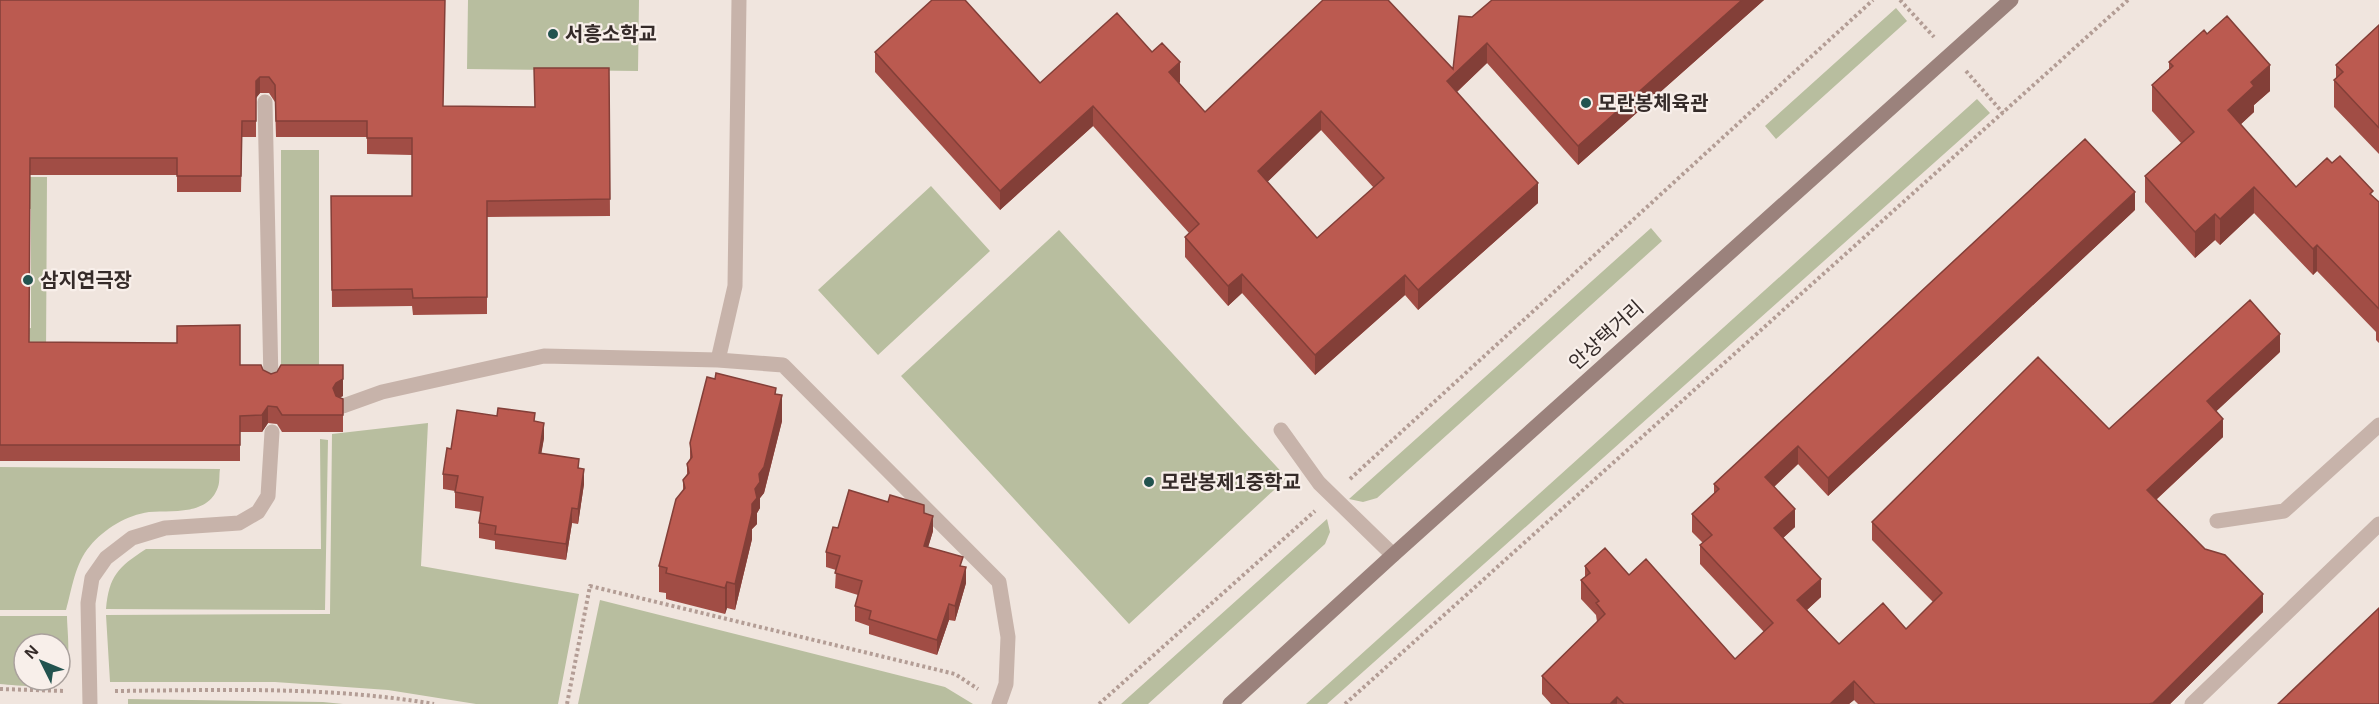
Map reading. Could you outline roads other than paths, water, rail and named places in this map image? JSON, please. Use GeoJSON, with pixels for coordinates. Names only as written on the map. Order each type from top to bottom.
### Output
{"type":"FeatureCollection","features":[{"type":"Feature","properties":{"kind":"main road","name":"안상택거리"},"geometry":{"type":"LineString","coordinates":[[1230,704],[2011,0]]}},
{"type":"Feature","properties":{"kind":"street"},"geometry":{"type":"LineString","coordinates":[[718,360],[735,286],[739,0]]}},
{"type":"Feature","properties":{"kind":"street"},"geometry":{"type":"LineString","coordinates":[[265,102],[271,381]]}},
{"type":"Feature","properties":{"kind":"street"},"geometry":{"type":"LineString","coordinates":[[343,406],[382,392],[544,356],[718,360],[783,365],[999,582],[1008,637],[1006,684],[999,704]]}},
{"type":"Feature","properties":{"kind":"street"},"geometry":{"type":"LineString","coordinates":[[2217,521],[2284,512],[2379,425]]}},
{"type":"Feature","properties":{"kind":"street"},"geometry":{"type":"LineString","coordinates":[[1281,430],[1319,483],[1393,555]]}},
{"type":"Feature","properties":{"kind":"street"},"geometry":{"type":"LineString","coordinates":[[90,698],[87,603],[92,578],[106,558],[132,538],[165,528],[239,523],[258,512],[268,496],[272,432]]}},
{"type":"Feature","properties":{"kind":"street"},"geometry":{"type":"LineString","coordinates":[[2192,704],[2379,524]]}},
{"type":"Feature","properties":{"kind":"place","name":"서흥소학교"},"geometry":{"type":"Point","coordinates":[553,34]}},
{"type":"Feature","properties":{"kind":"place","name":"모란봉체육관"},"geometry":{"type":"Point","coordinates":[1586,103]}},
{"type":"Feature","properties":{"kind":"place","name":"삼지연극장"},"geometry":{"type":"Point","coordinates":[28,280]}},
{"type":"Feature","properties":{"kind":"place","name":"모란봉제1중학교"},"geometry":{"type":"Point","coordinates":[1149,482]}}]}
